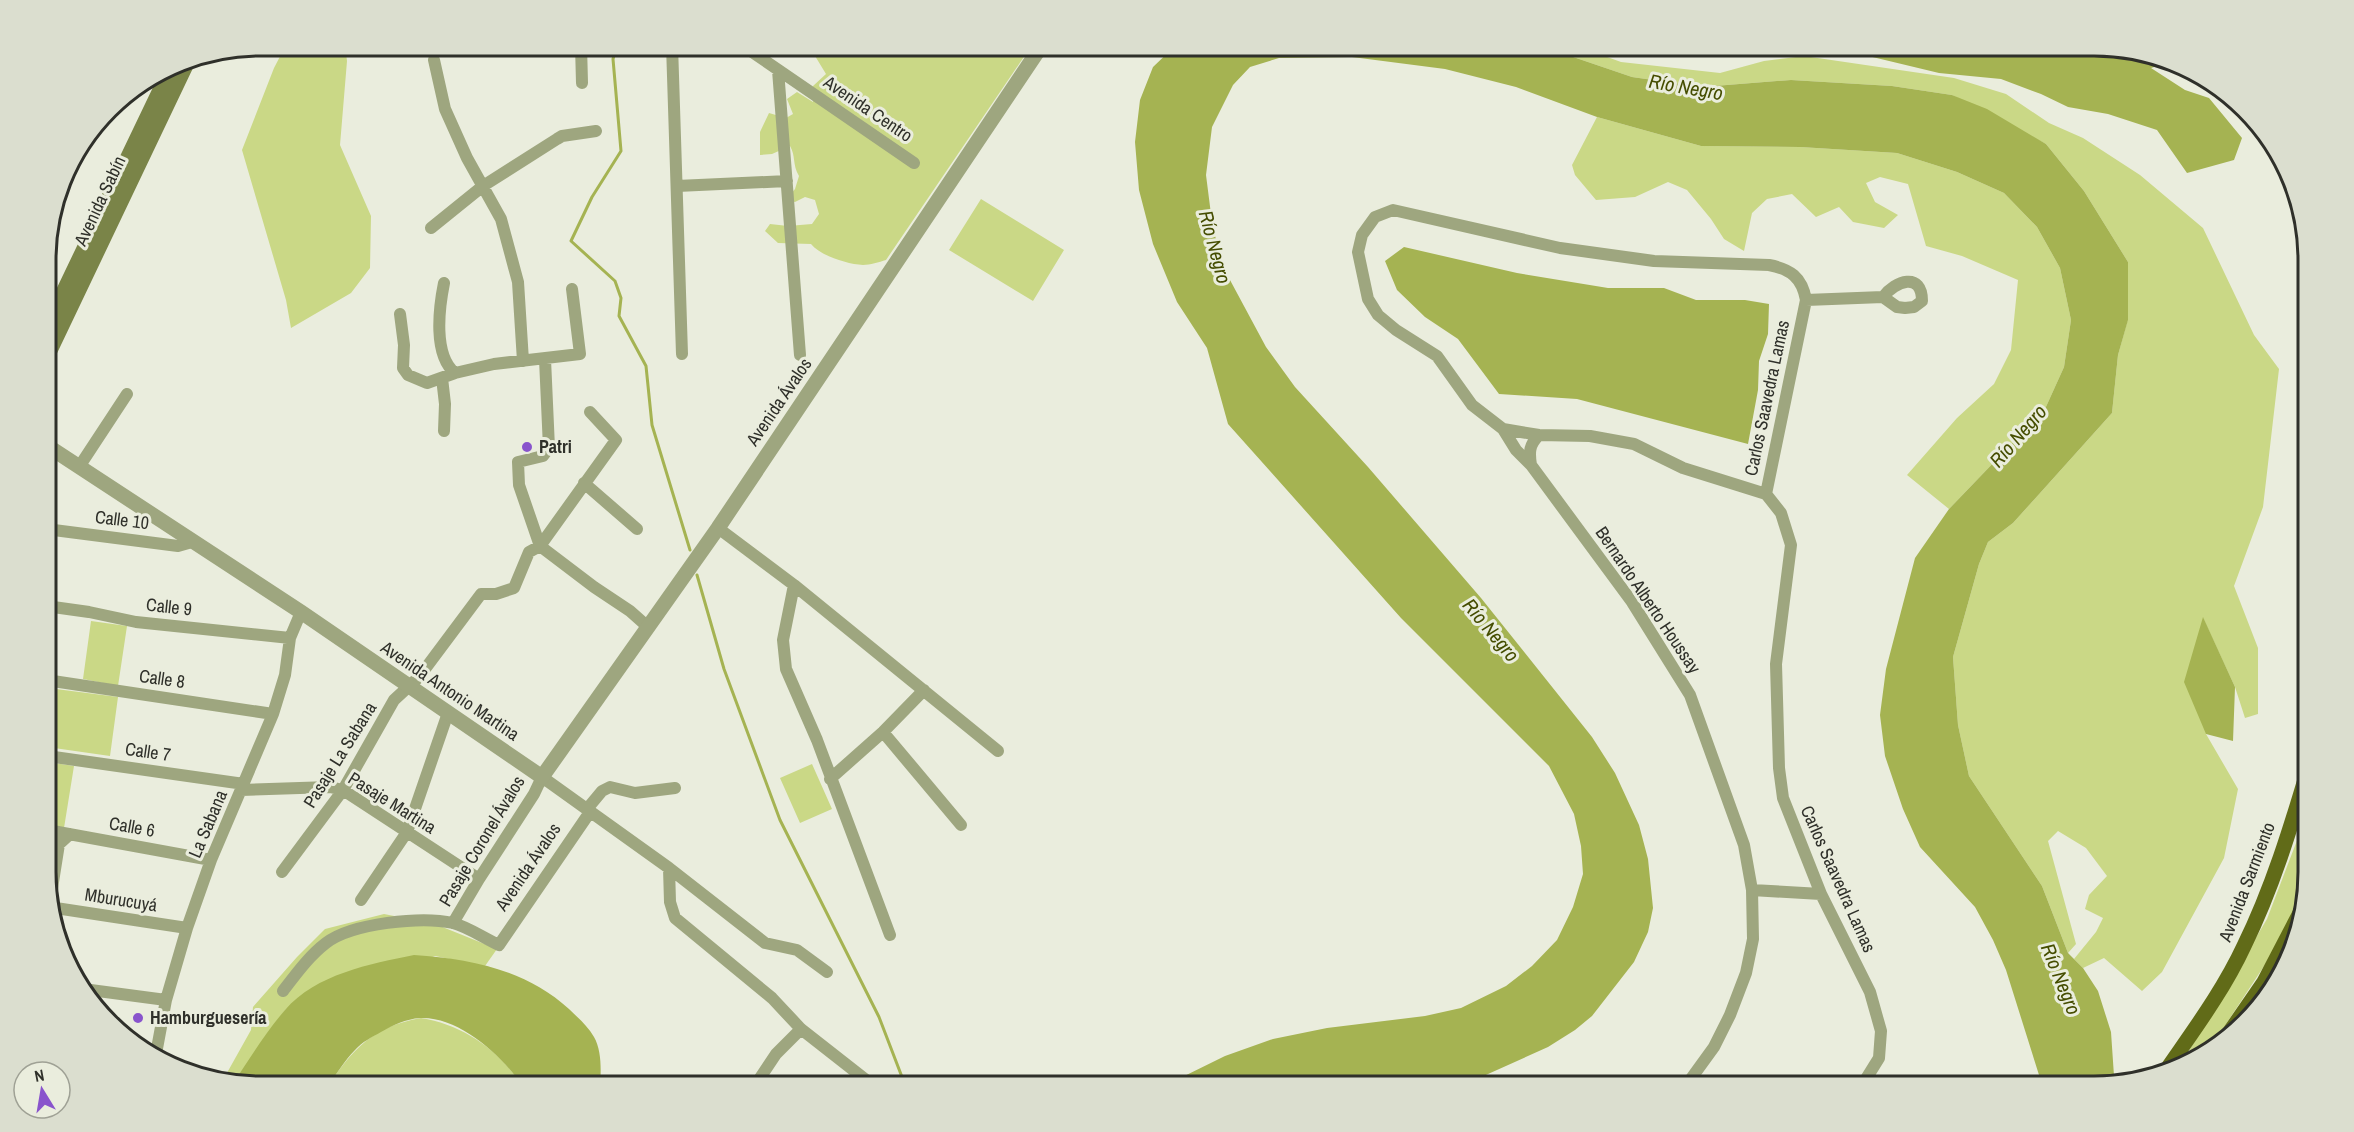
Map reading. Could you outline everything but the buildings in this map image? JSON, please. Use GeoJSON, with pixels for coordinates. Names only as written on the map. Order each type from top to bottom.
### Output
{"type":"FeatureCollection","features":[{"type":"Feature","properties":{"kind":"main road","name":"Avenida Sabín"},"geometry":{"type":"LineString","coordinates":[[56,338],[183,71]]}},
{"type":"Feature","properties":{"kind":"main road","name":"Avenida Sabín"},"geometry":{"type":"LineString","coordinates":[[56,307],[165,79]]}},
{"type":"Feature","properties":{"kind":"main road","name":"Avenida Sarmiento"},"geometry":{"type":"LineString","coordinates":[[2173,1061],[2209,1008],[2244,948],[2274,875],[2298,800]]}},
{"type":"Feature","properties":{"kind":"main road"},"geometry":{"type":"LineString","coordinates":[[2245,1010],[2264,982],[2289,934]]}},
{"type":"Feature","properties":{"kind":"street"},"geometry":{"type":"LineString","coordinates":[[581,56],[582,83]]}},
{"type":"Feature","properties":{"kind":"street"},"geometry":{"type":"LineString","coordinates":[[672,56],[682,354]]}},
{"type":"Feature","properties":{"kind":"street","name":"Avenida Centro"},"geometry":{"type":"LineString","coordinates":[[758,56],[914,163]]}},
{"type":"Feature","properties":{"kind":"street","name":"Avenida Ávalos"},"geometry":{"type":"LineString","coordinates":[[542,777],[718,528],[1035,56]]}},
{"type":"Feature","properties":{"kind":"street"},"geometry":{"type":"LineString","coordinates":[[434,60],[445,109],[501,219],[518,282],[524,361]]}},
{"type":"Feature","properties":{"kind":"street"},"geometry":{"type":"LineString","coordinates":[[778,70],[800,355]]}},
{"type":"Feature","properties":{"kind":"street"},"geometry":{"type":"LineString","coordinates":[[431,228],[483,186],[562,136],[596,131]]}},
{"type":"Feature","properties":{"kind":"street"},"geometry":{"type":"LineString","coordinates":[[677,186],[787,181]]}},
{"type":"Feature","properties":{"kind":"street","name":"Carlos Saavedra Lamas"},"geometry":{"type":"LineString","coordinates":[[1393,210],[1560,248],[1654,261],[1769,265],[1787,268],[1804,287],[1806,300],[1766,494],[1781,513],[1791,544],[1776,664],[1779,768],[1783,798],[1821,894],[1870,992],[1881,1031],[1880,1058],[1868,1076]]}},
{"type":"Feature","properties":{"kind":"street","name":"Bernardo Alberto Houssay"},"geometry":{"type":"LineString","coordinates":[[1393,210],[1375,217],[1362,235],[1358,252],[1368,299],[1378,315],[1396,330],[1437,356],[1472,405],[1503,429],[1516,450],[1531,465],[1632,602],[1690,695],[1744,845],[1752,890],[1752,939],[1746,973],[1730,1016],[1714,1047],[1693,1076]]}},
{"type":"Feature","properties":{"kind":"street"},"geometry":{"type":"LineString","coordinates":[[444,283],[439,308],[439,334],[448,368],[455,373]]}},
{"type":"Feature","properties":{"kind":"street"},"geometry":{"type":"LineString","coordinates":[[400,314],[404,345],[403,368],[408,375],[427,382],[494,364],[580,354],[572,289]]}},
{"type":"Feature","properties":{"kind":"street"},"geometry":{"type":"LineString","coordinates":[[1806,300],[1883,297]]}},
{"type":"Feature","properties":{"kind":"street"},"geometry":{"type":"LineString","coordinates":[[545,358],[549,448],[543,456],[518,462],[519,485],[540,546],[630,611],[648,627]]}},
{"type":"Feature","properties":{"kind":"street"},"geometry":{"type":"LineString","coordinates":[[442,378],[445,404],[444,431]]}},
{"type":"Feature","properties":{"kind":"street"},"geometry":{"type":"LineString","coordinates":[[79,467],[127,394]]}},
{"type":"Feature","properties":{"kind":"street"},"geometry":{"type":"LineString","coordinates":[[540,546],[616,440],[591,412]]}},
{"type":"Feature","properties":{"kind":"street"},"geometry":{"type":"LineString","coordinates":[[1503,429],[1539,435],[1590,436],[1634,444],[1683,468],[1766,494]]}},
{"type":"Feature","properties":{"kind":"street"},"geometry":{"type":"LineString","coordinates":[[1531,465],[1530,448],[1539,435]]}},
{"type":"Feature","properties":{"kind":"street","name":"Avenida Antonio Martina"},"geometry":{"type":"LineString","coordinates":[[56,452],[301,612],[542,777],[669,868],[765,943],[797,950],[826,972]]}},
{"type":"Feature","properties":{"kind":"street"},"geometry":{"type":"LineString","coordinates":[[584,483],[637,529]]}},
{"type":"Feature","properties":{"kind":"street"},"geometry":{"type":"LineString","coordinates":[[718,528],[794,585],[998,751]]}},
{"type":"Feature","properties":{"kind":"street","name":"Calle 10"},"geometry":{"type":"LineString","coordinates":[[56,530],[178,546],[192,542]]}},
{"type":"Feature","properties":{"kind":"street","name":"Pasaje La Sabana"},"geometry":{"type":"LineString","coordinates":[[282,872],[343,790],[394,700],[419,676],[481,594],[496,594],[514,588],[529,552],[540,546]]}},
{"type":"Feature","properties":{"kind":"street"},"geometry":{"type":"LineString","coordinates":[[794,585],[783,640],[786,669],[816,740],[890,935]]}},
{"type":"Feature","properties":{"kind":"street","name":"Calle 9"},"geometry":{"type":"LineString","coordinates":[[56,607],[136,622],[290,638]]}},
{"type":"Feature","properties":{"kind":"street","name":"La Sabana"},"geometry":{"type":"LineString","coordinates":[[157,1048],[166,1000],[187,928],[211,860],[273,714],[285,675],[290,638],[301,612]]}},
{"type":"Feature","properties":{"kind":"street","name":"Calle 8"},"geometry":{"type":"LineString","coordinates":[[56,681],[273,714]]}},
{"type":"Feature","properties":{"kind":"street"},"geometry":{"type":"LineString","coordinates":[[830,779],[883,732],[924,690]]}},
{"type":"Feature","properties":{"kind":"street"},"geometry":{"type":"LineString","coordinates":[[361,900],[407,832],[448,713]]}},
{"type":"Feature","properties":{"kind":"street"},"geometry":{"type":"LineString","coordinates":[[883,732],[961,825]]}},
{"type":"Feature","properties":{"kind":"street","name":"Calle 7"},"geometry":{"type":"LineString","coordinates":[[56,757],[243,787]]}},
{"type":"Feature","properties":{"kind":"street","name":"Pasaje Coronel Ávalos"},"geometry":{"type":"LineString","coordinates":[[453,923],[534,794],[542,777]]}},
{"type":"Feature","properties":{"kind":"street","name":"Pasaje Martina"},"geometry":{"type":"LineString","coordinates":[[243,787],[330,787],[343,790],[479,879]]}},
{"type":"Feature","properties":{"kind":"street","name":"Avenida Ávalos"},"geometry":{"type":"LineString","coordinates":[[453,923],[499,945],[602,791],[610,787],[635,794],[675,788]]}},
{"type":"Feature","properties":{"kind":"street","name":"Calle 6"},"geometry":{"type":"LineString","coordinates":[[56,832],[211,860]]}},
{"type":"Feature","properties":{"kind":"street"},"geometry":{"type":"LineString","coordinates":[[56,865],[59,844],[70,834]]}},
{"type":"Feature","properties":{"kind":"street"},"geometry":{"type":"LineString","coordinates":[[669,868],[670,902],[675,918],[772,998],[801,1029],[861,1076]]}},
{"type":"Feature","properties":{"kind":"street"},"geometry":{"type":"LineString","coordinates":[[1752,890],[1821,894]]}},
{"type":"Feature","properties":{"kind":"street","name":"Mburucuyá"},"geometry":{"type":"LineString","coordinates":[[59,908],[187,928]]}},
{"type":"Feature","properties":{"kind":"street"},"geometry":{"type":"LineString","coordinates":[[283,991],[301,967],[328,941],[356,930],[392,922],[453,923]]}},
{"type":"Feature","properties":{"kind":"street"},"geometry":{"type":"LineString","coordinates":[[94,990],[166,1000]]}},
{"type":"Feature","properties":{"kind":"street"},"geometry":{"type":"LineString","coordinates":[[761,1076],[776,1053],[801,1029]]}},
{"type":"Feature","properties":{"kind":"shaded area"},"geometry":{"type":"Polygon","coordinates":[[[280,56],[346,56],[340,145],[371,216],[370,268],[351,293],[291,328],[286,300],[242,150],[280,56]]]}},
{"type":"Feature","properties":{"kind":"shaded area"},"geometry":{"type":"Polygon","coordinates":[[[815,56],[1025,56],[886,260],[863,265],[835,259],[811,244],[778,243],[765,231],[770,224],[788,226],[812,224],[819,214],[815,200],[805,197],[795,202],[786,200],[795,189],[799,176],[795,168],[793,153],[790,146],[772,154],[760,155],[760,132],[769,113],[786,118],[793,114],[787,99],[797,92],[813,102],[813,86],[826,74],[815,56]]]}},
{"type":"Feature","properties":{"kind":"shaded area"},"geometry":{"type":"Polygon","coordinates":[[[1570,56],[1604,56],[1621,62],[1720,73],[1764,61],[1804,56],[1954,78],[2006,94],[2049,123],[2083,138],[2140,175],[2203,228],[2254,335],[2279,369],[2263,507],[2234,586],[2258,648],[2258,714],[2245,718],[2235,687],[2203,618],[2206,734],[2238,789],[2224,858],[2162,972],[2142,991],[2104,958],[2083,968],[2074,959],[2096,932],[2103,918],[2085,909],[2089,895],[2107,876],[2086,848],[2058,831],[2048,841],[2076,944],[2068,953],[2042,886],[1969,776],[1958,725],[1953,657],[1979,564],[1988,542],[2013,523],[2112,413],[2118,355],[2128,319],[2128,262],[2084,191],[2046,144],[1952,95],[1892,86],[1791,80],[1702,87],[1632,77],[1570,56]]]}},
{"type":"Feature","properties":{"kind":"shaded area"},"geometry":{"type":"Polygon","coordinates":[[[1597,117],[1701,146],[1800,147],[1897,153],[1957,172],[2004,193],[2037,227],[2060,268],[2071,320],[2064,367],[2045,409],[1949,509],[1907,475],[1957,418],[1994,384],[2011,350],[2018,280],[1962,256],[1926,246],[1908,184],[1880,177],[1866,183],[1875,202],[1898,215],[1884,228],[1853,222],[1839,207],[1816,217],[1792,194],[1767,199],[1752,213],[1744,251],[1724,239],[1687,190],[1668,182],[1635,197],[1596,200],[1575,175],[1572,165],[1597,117]]]}},
{"type":"Feature","properties":{"kind":"shaded area"},"geometry":{"type":"Polygon","coordinates":[[[981,199],[1064,250],[1033,301],[949,250],[981,199]]]}},
{"type":"Feature","properties":{"kind":"shaded area"},"geometry":{"type":"Polygon","coordinates":[[[91,621],[127,626],[118,686],[83,679],[91,621]]]}},
{"type":"Feature","properties":{"kind":"shaded area"},"geometry":{"type":"Polygon","coordinates":[[[56,689],[118,697],[110,756],[56,748],[56,689]]]}},
{"type":"Feature","properties":{"kind":"shaded area"},"geometry":{"type":"Polygon","coordinates":[[[56,763],[74,766],[64,828],[56,827],[56,763]]]}},
{"type":"Feature","properties":{"kind":"shaded area"},"geometry":{"type":"Polygon","coordinates":[[[812,764],[832,809],[800,823],[780,778],[812,764]]]}},
{"type":"Feature","properties":{"kind":"shaded area"},"geometry":{"type":"Polygon","coordinates":[[[2298,838],[2297,899],[2294,910],[2266,963],[2220,1033],[2188,1053],[2267,919],[2298,838]]]}},
{"type":"Feature","properties":{"kind":"shaded area"},"geometry":{"type":"Polygon","coordinates":[[[384,914],[435,924],[497,949],[485,966],[435,956],[286,1009],[239,1075],[226,1074],[251,1030],[253,1007],[325,929],[384,914]]]}},
{"type":"Feature","properties":{"kind":"shaded area"},"geometry":{"type":"Polygon","coordinates":[[[421,1018],[437,1021],[466,1033],[492,1051],[515,1076],[335,1076],[366,1041],[389,1027],[421,1018]]]}},
{"type":"Feature","properties":{"kind":"water","name":"Río Negro"},"geometry":{"type":"Polygon","coordinates":[[[1164,56],[1570,56],[1632,77],[1702,87],[1791,80],[1892,86],[1952,95],[1987,109],[2046,144],[2084,191],[2128,262],[2128,320],[2118,355],[2112,413],[2013,523],[1988,542],[1979,564],[1953,657],[1958,725],[1969,776],[2042,886],[2068,953],[2083,968],[2098,991],[2111,1032],[2114,1075],[2039,1076],[2006,970],[1993,940],[1975,907],[1920,847],[1903,809],[1885,756],[1880,715],[1886,669],[1915,558],[1949,509],[2045,409],[2064,367],[2071,320],[2060,268],[2037,227],[2004,193],[1957,172],[1897,153],[1800,147],[1701,146],[1597,117],[1516,87],[1445,69],[1352,57],[1279,58],[1250,67],[1233,85],[1212,127],[1206,175],[1213,230],[1230,280],[1266,347],[1295,387],[1368,467],[1481,598],[1592,737],[1615,773],[1639,825],[1648,859],[1653,908],[1648,932],[1634,962],[1592,1016],[1548,1047],[1483,1076],[1184,1076],[1225,1056],[1273,1039],[1327,1028],[1425,1016],[1461,1008],[1506,986],[1532,966],[1557,940],[1573,907],[1583,874],[1581,846],[1574,814],[1549,766],[1401,618],[1228,424],[1207,348],[1177,302],[1153,244],[1139,190],[1135,142],[1140,100],[1153,67],[1164,56]]]}},
{"type":"Feature","properties":{"kind":"water"},"geometry":{"type":"Polygon","coordinates":[[[1868,56],[2094,56],[2134,59],[2159,66],[2151,68],[2185,90],[2209,98],[2242,138],[2234,160],[2187,173],[2157,130],[2108,114],[2068,107],[2001,79],[1939,73],[1868,56]]]}},
{"type":"Feature","properties":{"kind":"water"},"geometry":{"type":"Polygon","coordinates":[[[1404,247],[1517,273],[1608,288],[1664,288],[1696,300],[1745,300],[1769,304],[1768,334],[1759,361],[1758,390],[1748,444],[1577,399],[1499,394],[1458,339],[1425,317],[1397,290],[1385,261],[1404,247]]]}},
{"type":"Feature","properties":{"kind":"water"},"geometry":{"type":"Polygon","coordinates":[[[2203,617],[2235,687],[2233,741],[2206,734],[2184,682],[2203,617]]]}},
{"type":"Feature","properties":{"kind":"water"},"geometry":{"type":"Polygon","coordinates":[[[414,955],[457,960],[497,969],[535,985],[569,1009],[589,1029],[597,1043],[600,1055],[601,1076],[515,1076],[479,1040],[450,1024],[435,1019],[420,1018],[395,1025],[364,1042],[347,1059],[335,1076],[238,1075],[278,1018],[298,998],[312,987],[328,979],[380,962],[414,955]]]}},
{"type":"Feature","properties":{"kind":"waterway"},"geometry":{"type":"LineString","coordinates":[[614,56],[621,151],[592,197],[571,241],[615,281],[621,298],[619,316],[646,366],[652,425],[690,550]]}},
{"type":"Feature","properties":{"kind":"waterway"},"geometry":{"type":"LineString","coordinates":[[697,575],[724,669],[780,820],[879,1017],[902,1076]]}},
{"type":"Feature","properties":{"kind":"place","name":"Patri"},"geometry":{"type":"Point","coordinates":[527,447]}},
{"type":"Feature","properties":{"kind":"place","name":"Hamburguesería"},"geometry":{"type":"Point","coordinates":[138,1018]}}]}
